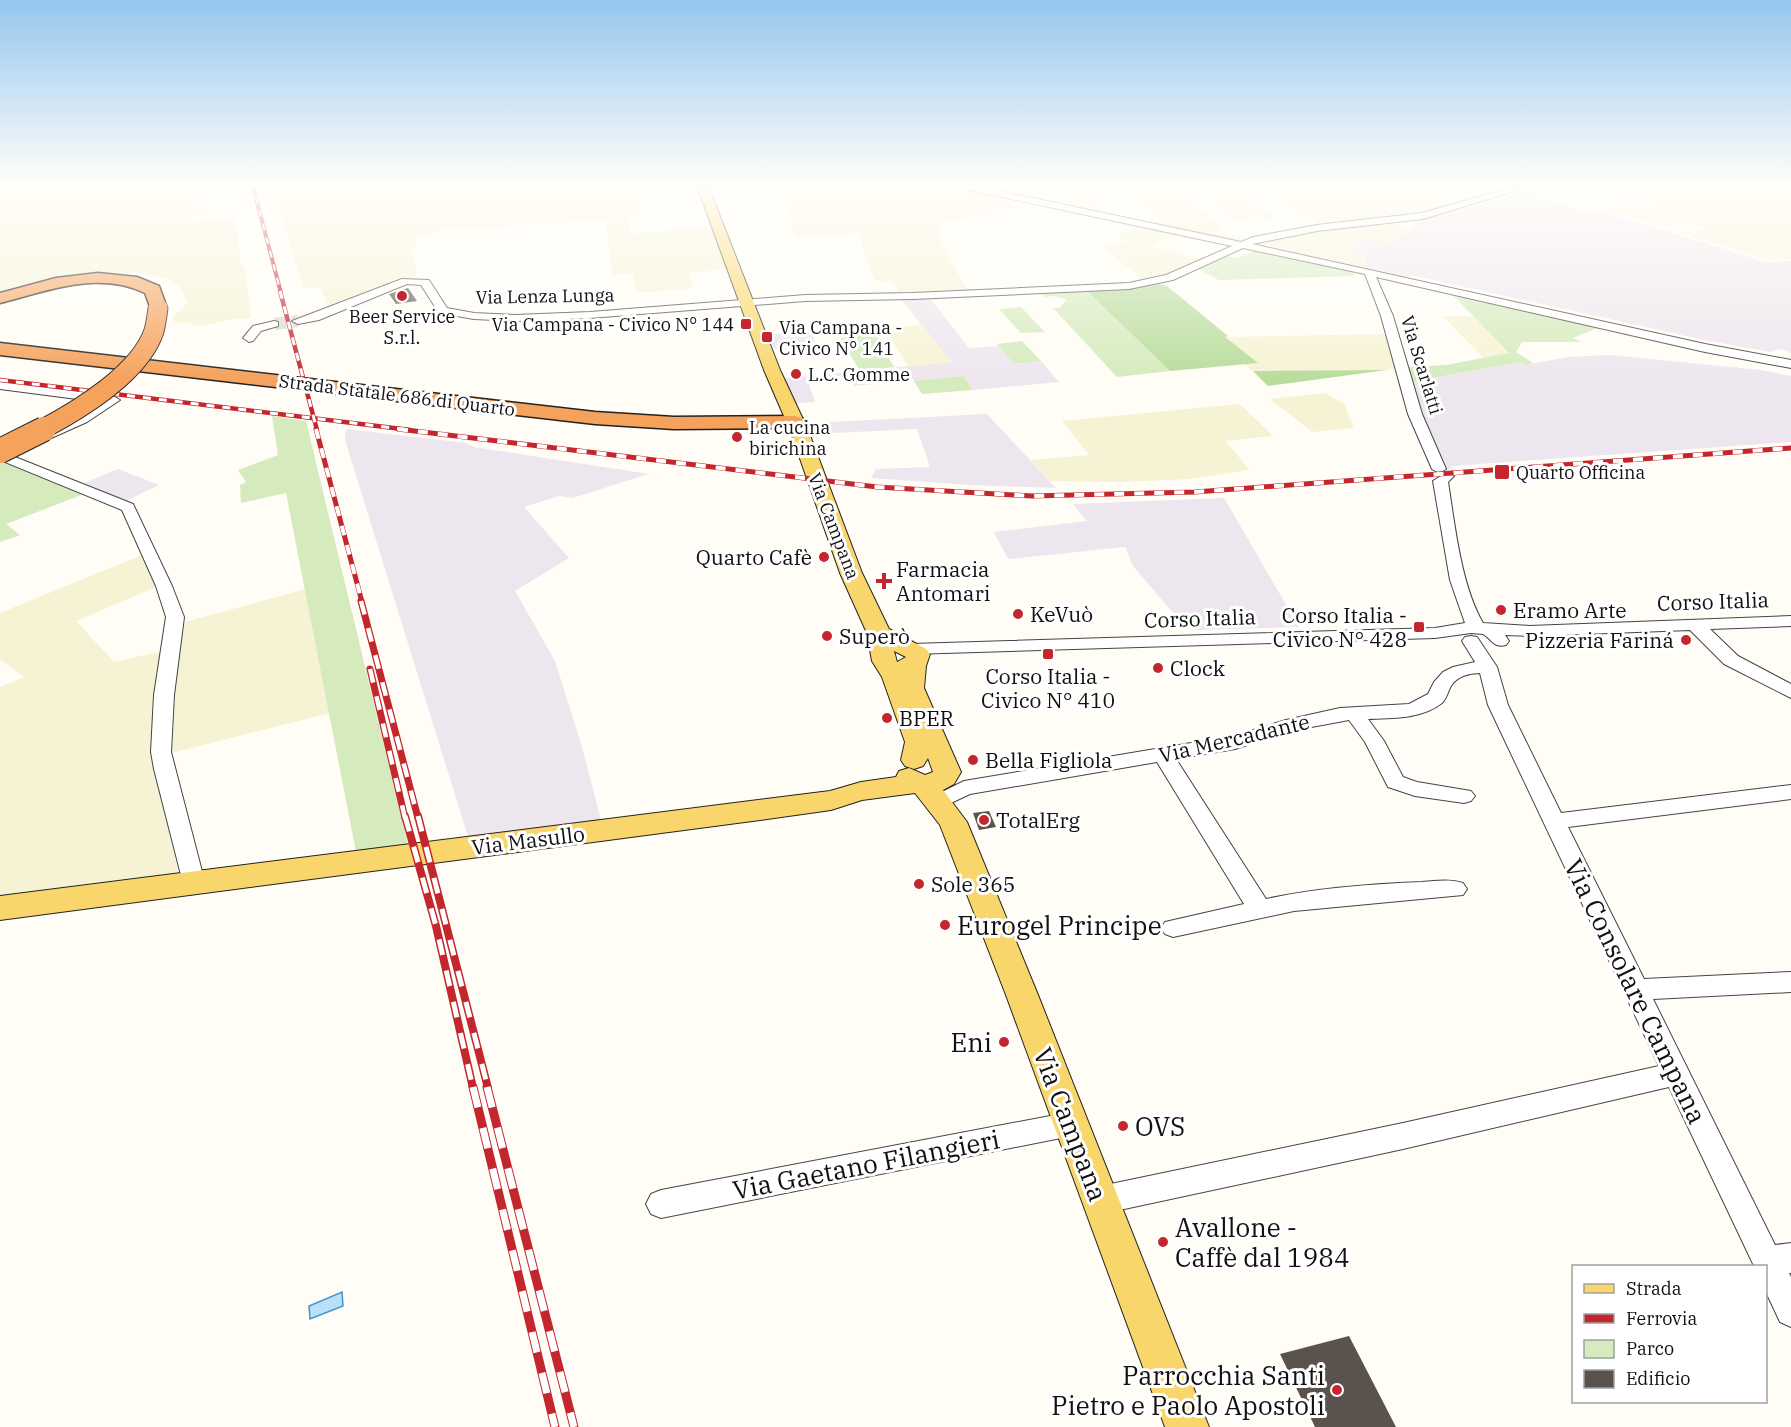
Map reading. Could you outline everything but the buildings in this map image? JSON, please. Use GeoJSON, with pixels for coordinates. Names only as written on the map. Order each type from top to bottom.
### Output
{"type":"FeatureCollection","features":[{"type":"Feature","properties":{"kind":"highway"},"geometry":{"type":"LineString","coordinates":[[2,456],[89,400],[129,368],[153,335],[158,309],[153,290],[144,284],[122,280],[97,279],[60,282],[3,297]]}},
{"type":"Feature","properties":{"kind":"highway"},"geometry":{"type":"LineString","coordinates":[[0,337],[70,345],[86,350]]}},
{"type":"Feature","properties":{"kind":"highway","name":"Strada Statale 686 di Quarto"},"geometry":{"type":"LineString","coordinates":[[0,344],[86,350],[620,414],[689,418],[786,414]]}},
{"type":"Feature","properties":{"kind":"highway","name":"Strada Statale 686 di Quarto"},"geometry":{"type":"LineString","coordinates":[[0,349],[595,418],[674,423],[786,414]]}},
{"type":"Feature","properties":{"kind":"main road","name":"Via Campana"},"geometry":{"type":"LineString","coordinates":[[726,250],[786,414],[851,573],[899,653],[911,682],[935,782],[1101,1200],[1187,1427]]}},
{"type":"Feature","properties":{"kind":"main road","name":"Via Masullo"},"geometry":{"type":"LineString","coordinates":[[0,908],[760,810],[831,800],[861,790],[935,782]]}},
{"type":"Feature","properties":{"kind":"street"},"geometry":{"type":"LineString","coordinates":[[746,302],[1129,286],[1169,278],[1228,250]]}},
{"type":"Feature","properties":{"kind":"street"},"geometry":{"type":"LineString","coordinates":[[1265,250],[1642,335],[1786,363]]}},
{"type":"Feature","properties":{"kind":"street","name":"Via Scarlatti"},"geometry":{"type":"LineString","coordinates":[[1369,272],[1387,316],[1415,414],[1442,475],[1446,519],[1473,633]]}},
{"type":"Feature","properties":{"kind":"street","name":"Via Lenza Lunga"},"geometry":{"type":"LineString","coordinates":[[298,321],[315,318],[410,280],[425,282],[443,311],[474,316],[515,318],[590,315],[746,302]]}},
{"type":"Feature","properties":{"kind":"street"},"geometry":{"type":"LineString","coordinates":[[249,338],[257,328],[274,324]]}},
{"type":"Feature","properties":{"kind":"street"},"geometry":{"type":"LineString","coordinates":[[0,385],[113,400],[82,419],[2,456]]}},
{"type":"Feature","properties":{"kind":"street"},"geometry":{"type":"LineString","coordinates":[[2,456],[128,507],[160,577],[175,617],[164,695],[162,752],[164,769],[194,883]]}},
{"type":"Feature","properties":{"kind":"street","name":"Corso Italia"},"geometry":{"type":"LineString","coordinates":[[899,653],[963,647],[1438,633],[1449,636],[1694,623],[1791,621]]}},
{"type":"Feature","properties":{"kind":"street"},"geometry":{"type":"LineString","coordinates":[[1694,623],[1731,660],[1791,692]]}},
{"type":"Feature","properties":{"kind":"street","name":"Corso Italia"},"geometry":{"type":"LineString","coordinates":[[1499,642],[1519,638],[1528,631]]}},
{"type":"Feature","properties":{"kind":"street"},"geometry":{"type":"LineString","coordinates":[[1473,633],[1485,646],[1499,642],[1494,662],[1488,667]]}},
{"type":"Feature","properties":{"kind":"street","name":"Via Consolare Campana"},"geometry":{"type":"LineString","coordinates":[[1473,633],[1488,667],[1498,705],[1635,990],[1676,1074],[1779,1260],[1791,1311]]}},
{"type":"Feature","properties":{"kind":"street","name":"Via Mercadante"},"geometry":{"type":"LineString","coordinates":[[935,782],[1163,755],[1235,742],[1286,726],[1340,714],[1395,712],[1414,708],[1436,698],[1445,680],[1452,676],[1473,667],[1488,667]]}},
{"type":"Feature","properties":{"kind":"street"},"geometry":{"type":"LineString","coordinates":[[1354,713],[1374,741],[1395,782],[1415,789],[1464,796]]}},
{"type":"Feature","properties":{"kind":"street"},"geometry":{"type":"LineString","coordinates":[[1163,755],[1259,908]]}},
{"type":"Feature","properties":{"kind":"street"},"geometry":{"type":"LineString","coordinates":[[1554,821],[1791,792]]}},
{"type":"Feature","properties":{"kind":"street"},"geometry":{"type":"LineString","coordinates":[[1173,928],[1294,902],[1405,891],[1455,889]]}},
{"type":"Feature","properties":{"kind":"street"},"geometry":{"type":"LineString","coordinates":[[1635,990],[1791,982]]}},
{"type":"Feature","properties":{"kind":"street"},"geometry":{"type":"LineString","coordinates":[[1101,1200],[1403,1136],[1676,1074]]}},
{"type":"Feature","properties":{"kind":"street","name":"Via Gaetano Filangieri"},"geometry":{"type":"LineString","coordinates":[[661,1204],[1071,1124]]}},
{"type":"Feature","properties":{"kind":"shaded area"},"geometry":{"type":"Polygon","coordinates":[[[0,250],[240,250],[241,264],[245,267],[251,318],[233,319],[200,326],[184,322],[180,324],[174,321],[173,316],[188,303],[179,286],[168,279],[140,273],[78,275],[0,292],[0,250]]]}},
{"type":"Feature","properties":{"kind":"shaded area"},"geometry":{"type":"Polygon","coordinates":[[[291,250],[413,250],[417,275],[329,310],[322,289],[303,287],[291,250]]]}},
{"type":"Feature","properties":{"kind":"shaded area"},"geometry":{"type":"Polygon","coordinates":[[[609,250],[723,250],[730,269],[688,273],[693,288],[637,293],[633,274],[613,275],[609,250]]]}},
{"type":"Feature","properties":{"kind":"shaded area"},"geometry":{"type":"Polygon","coordinates":[[[864,250],[946,250],[966,289],[964,291],[899,294],[894,281],[875,281],[864,250]]]}},
{"type":"Feature","properties":{"kind":"shaded area"},"geometry":{"type":"Polygon","coordinates":[[[1107,250],[1166,250],[1204,259],[1186,270],[1144,281],[1107,250]]]}},
{"type":"Feature","properties":{"kind":"shaded area"},"geometry":{"type":"Polygon","coordinates":[[[1281,250],[1352,250],[1352,254],[1366,255],[1366,269],[1281,250]]]}},
{"type":"Feature","properties":{"kind":"shaded area"},"geometry":{"type":"Polygon","coordinates":[[[1352,250],[1726,250],[1766,262],[1791,261],[1791,353],[1781,349],[1770,352],[1699,339],[1411,275],[1405,278],[1366,270],[1365,261],[1350,252],[1352,250]]]}},
{"type":"Feature","properties":{"kind":"shaded area"},"geometry":{"type":"Polygon","coordinates":[[[1734,250],[1791,250],[1791,259],[1764,259],[1734,250]]]}},
{"type":"Feature","properties":{"kind":"shaded area"},"geometry":{"type":"Polygon","coordinates":[[[929,297],[969,348],[999,346],[1014,364],[1041,361],[1059,382],[973,390],[963,376],[914,381],[908,370],[888,371],[893,382],[854,386],[849,375],[807,379],[815,402],[789,404],[779,379],[951,362],[900,298],[929,297]]]}},
{"type":"Feature","properties":{"kind":"shaded area"},"geometry":{"type":"Polygon","coordinates":[[[1443,316],[1474,317],[1509,353],[1483,358],[1443,316]]]}},
{"type":"Feature","properties":{"kind":"shaded area"},"geometry":{"type":"Polygon","coordinates":[[[922,325],[952,362],[908,366],[884,328],[922,325]]]}},
{"type":"Feature","properties":{"kind":"shaded area"},"geometry":{"type":"Polygon","coordinates":[[[810,331],[817,345],[767,350],[761,335],[810,331]]]}},
{"type":"Feature","properties":{"kind":"shaded area"},"geometry":{"type":"Polygon","coordinates":[[[1387,334],[1397,368],[1387,370],[1253,371],[1244,364],[1257,363],[1225,337],[1387,334]]]}},
{"type":"Feature","properties":{"kind":"shaded area"},"geometry":{"type":"Polygon","coordinates":[[[1610,355],[1761,370],[1791,376],[1791,442],[1451,466],[1453,469],[1434,470],[1410,382],[1520,362],[1525,365],[1568,357],[1610,355]]]}},
{"type":"Feature","properties":{"kind":"shaded area"},"geometry":{"type":"Polygon","coordinates":[[[1325,393],[1344,404],[1354,428],[1312,432],[1270,399],[1325,393]]]}},
{"type":"Feature","properties":{"kind":"shaded area"},"geometry":{"type":"Polygon","coordinates":[[[1240,404],[1273,436],[1226,441],[1249,470],[1190,479],[1121,482],[1050,481],[1031,460],[1089,455],[1062,421],[1240,404]]]}},
{"type":"Feature","properties":{"kind":"shaded area"},"geometry":{"type":"Polygon","coordinates":[[[987,414],[1056,488],[871,478],[876,469],[930,467],[917,429],[813,434],[811,423],[987,414]]]}},
{"type":"Feature","properties":{"kind":"shaded area"},"geometry":{"type":"Polygon","coordinates":[[[346,429],[466,443],[474,447],[649,474],[572,498],[559,496],[524,507],[569,558],[515,591],[555,661],[582,747],[602,824],[469,840],[345,440],[346,429]]]}},
{"type":"Feature","properties":{"kind":"shaded area"},"geometry":{"type":"Polygon","coordinates":[[[118,469],[159,485],[126,501],[84,483],[118,469]]]}},
{"type":"Feature","properties":{"kind":"shaded area"},"geometry":{"type":"Polygon","coordinates":[[[1224,498],[1299,627],[1187,629],[1133,566],[1125,547],[1008,559],[994,532],[1087,521],[1073,504],[1224,498]]]}},
{"type":"Feature","properties":{"kind":"shaded area"},"geometry":{"type":"Polygon","coordinates":[[[142,555],[156,587],[76,621],[114,662],[163,651],[153,700],[151,755],[179,875],[0,898],[0,687],[24,677],[0,660],[0,613],[142,555]]]}},
{"type":"Feature","properties":{"kind":"shaded area"},"geometry":{"type":"Polygon","coordinates":[[[306,589],[330,713],[172,753],[175,679],[185,622],[306,589]]]}},
{"type":"Feature","properties":{"kind":"green space"},"geometry":{"type":"Polygon","coordinates":[[[1255,251],[1353,272],[1354,276],[1219,280],[1197,268],[1223,254],[1235,258],[1255,251]]]}},
{"type":"Feature","properties":{"kind":"green space"},"geometry":{"type":"Polygon","coordinates":[[[1158,284],[1167,286],[1258,363],[1170,371],[1086,290],[1158,284]]]}},
{"type":"Feature","properties":{"kind":"green space"},"geometry":{"type":"Polygon","coordinates":[[[1086,290],[1170,371],[1117,377],[1053,308],[1059,308],[1067,300],[1055,296],[1044,297],[1042,293],[1086,290]]]}},
{"type":"Feature","properties":{"kind":"green space"},"geometry":{"type":"Polygon","coordinates":[[[1451,293],[1597,328],[1573,338],[1582,342],[1522,342],[1516,352],[1533,363],[1525,365],[1520,362],[1410,382],[1408,367],[1446,365],[1509,353],[1451,293]]]}},
{"type":"Feature","properties":{"kind":"green space"},"geometry":{"type":"Polygon","coordinates":[[[1021,307],[1045,332],[1021,333],[999,309],[1021,307]]]}},
{"type":"Feature","properties":{"kind":"green space"},"geometry":{"type":"Polygon","coordinates":[[[875,334],[894,367],[860,371],[840,338],[875,334]]]}},
{"type":"Feature","properties":{"kind":"green space"},"geometry":{"type":"Polygon","coordinates":[[[1022,341],[1041,361],[1014,364],[997,344],[1022,341]]]}},
{"type":"Feature","properties":{"kind":"green space"},"geometry":{"type":"Polygon","coordinates":[[[1387,370],[1268,386],[1253,371],[1387,370]]]}},
{"type":"Feature","properties":{"kind":"green space"},"geometry":{"type":"Polygon","coordinates":[[[963,376],[973,390],[922,394],[914,381],[963,376]]]}},
{"type":"Feature","properties":{"kind":"green space"},"geometry":{"type":"Polygon","coordinates":[[[272,416],[306,421],[408,845],[356,852],[286,493],[241,503],[240,485],[246,482],[238,470],[278,455],[272,416]]]}},
{"type":"Feature","properties":{"kind":"green space"},"geometry":{"type":"Polygon","coordinates":[[[5,462],[84,494],[6,524],[20,535],[0,542],[0,463],[5,462]]]}},
{"type":"Feature","properties":{"kind":"water"},"geometry":{"type":"Polygon","coordinates":[[[342,1292],[343,1306],[310,1319],[309,1306],[342,1292]]]}},
{"type":"Feature","properties":{"kind":"tunnel"},"geometry":{"type":"LineString","coordinates":[[274,324],[298,321]]}},
{"type":"Feature","properties":{"kind":"railway"},"geometry":{"type":"LineString","coordinates":[[270,250],[281,293]]}},
{"type":"Feature","properties":{"kind":"railway"},"geometry":{"type":"LineString","coordinates":[[280,291],[314,418]]}},
{"type":"Feature","properties":{"kind":"railway"},"geometry":{"type":"LineString","coordinates":[[0,380],[314,418]]}},
{"type":"Feature","properties":{"kind":"railway"},"geometry":{"type":"LineString","coordinates":[[314,418],[410,430]]}},
{"type":"Feature","properties":{"kind":"railway"},"geometry":{"type":"LineString","coordinates":[[314,418],[317,430]]}},
{"type":"Feature","properties":{"kind":"railway"},"geometry":{"type":"LineString","coordinates":[[316,429],[362,602]]}},
{"type":"Feature","properties":{"kind":"railway"},"geometry":{"type":"LineString","coordinates":[[398,429],[877,487],[1032,496],[1195,492],[1791,448]]}},
{"type":"Feature","properties":{"kind":"railway"},"geometry":{"type":"LineString","coordinates":[[361,601],[418,818]]}},
{"type":"Feature","properties":{"kind":"railway"},"geometry":{"type":"LineString","coordinates":[[370,669],[405,818]]}},
{"type":"Feature","properties":{"kind":"railway"},"geometry":{"type":"LineString","coordinates":[[405,816],[436,926],[473,1088]]}},
{"type":"Feature","properties":{"kind":"railway"},"geometry":{"type":"LineString","coordinates":[[418,816],[488,1088]]}},
{"type":"Feature","properties":{"kind":"railway"},"geometry":{"type":"LineString","coordinates":[[473,1087],[555,1427]]}},
{"type":"Feature","properties":{"kind":"railway"},"geometry":{"type":"LineString","coordinates":[[487,1087],[574,1427]]}},
{"type":"Feature","properties":{"kind":"place","name":"Beer Service S.r.l."},"geometry":{"type":"Point","coordinates":[402,296]}},
{"type":"Feature","properties":{"kind":"place","name":"Via Campana - Civico N° 144"},"geometry":{"type":"Point","coordinates":[746,324]}},
{"type":"Feature","properties":{"kind":"place","name":"Via Campana - Civico N° 141"},"geometry":{"type":"Point","coordinates":[767,337]}},
{"type":"Feature","properties":{"kind":"place","name":"L.C. Gomme"},"geometry":{"type":"Point","coordinates":[796,374]}},
{"type":"Feature","properties":{"kind":"place","name":"La cucina birichina"},"geometry":{"type":"Point","coordinates":[737,437]}},
{"type":"Feature","properties":{"kind":"place","name":"Quarto Officina"},"geometry":{"type":"Point","coordinates":[1502,472]}},
{"type":"Feature","properties":{"kind":"place","name":"Quarto Cafè"},"geometry":{"type":"Point","coordinates":[824,557]}},
{"type":"Feature","properties":{"kind":"place","name":"Farmacia Antomari"},"geometry":{"type":"Point","coordinates":[884,581]}},
{"type":"Feature","properties":{"kind":"place","name":"Eramo Arte"},"geometry":{"type":"Point","coordinates":[1501,610]}},
{"type":"Feature","properties":{"kind":"place","name":"KeVuò"},"geometry":{"type":"Point","coordinates":[1018,614]}},
{"type":"Feature","properties":{"kind":"place","name":"Corso Italia - Civico N° 428"},"geometry":{"type":"Point","coordinates":[1419,627]}},
{"type":"Feature","properties":{"kind":"place","name":"Superò"},"geometry":{"type":"Point","coordinates":[827,636]}},
{"type":"Feature","properties":{"kind":"place","name":"Pizzeria Fariná"},"geometry":{"type":"Point","coordinates":[1686,640]}},
{"type":"Feature","properties":{"kind":"place","name":"Corso Italia - Civico N° 410"},"geometry":{"type":"Point","coordinates":[1048,654]}},
{"type":"Feature","properties":{"kind":"place","name":"Clock"},"geometry":{"type":"Point","coordinates":[1158,668]}},
{"type":"Feature","properties":{"kind":"place","name":"BPER"},"geometry":{"type":"Point","coordinates":[887,718]}},
{"type":"Feature","properties":{"kind":"place","name":"Bella Figliola"},"geometry":{"type":"Point","coordinates":[973,760]}},
{"type":"Feature","properties":{"kind":"place","name":"TotalErg"},"geometry":{"type":"Point","coordinates":[984,820]}},
{"type":"Feature","properties":{"kind":"place","name":"Sole 365"},"geometry":{"type":"Point","coordinates":[919,884]}},
{"type":"Feature","properties":{"kind":"place","name":"Eurogel Principe"},"geometry":{"type":"Point","coordinates":[945,925]}},
{"type":"Feature","properties":{"kind":"place","name":"Eni"},"geometry":{"type":"Point","coordinates":[1004,1042]}},
{"type":"Feature","properties":{"kind":"place","name":"OVS"},"geometry":{"type":"Point","coordinates":[1123,1126]}},
{"type":"Feature","properties":{"kind":"place","name":"Avallone - Caffè dal 1984"},"geometry":{"type":"Point","coordinates":[1163,1242]}},
{"type":"Feature","properties":{"kind":"place","name":"Parrocchia Santi Pietro e Paolo Apostoli"},"geometry":{"type":"Point","coordinates":[1337,1390]}}]}
